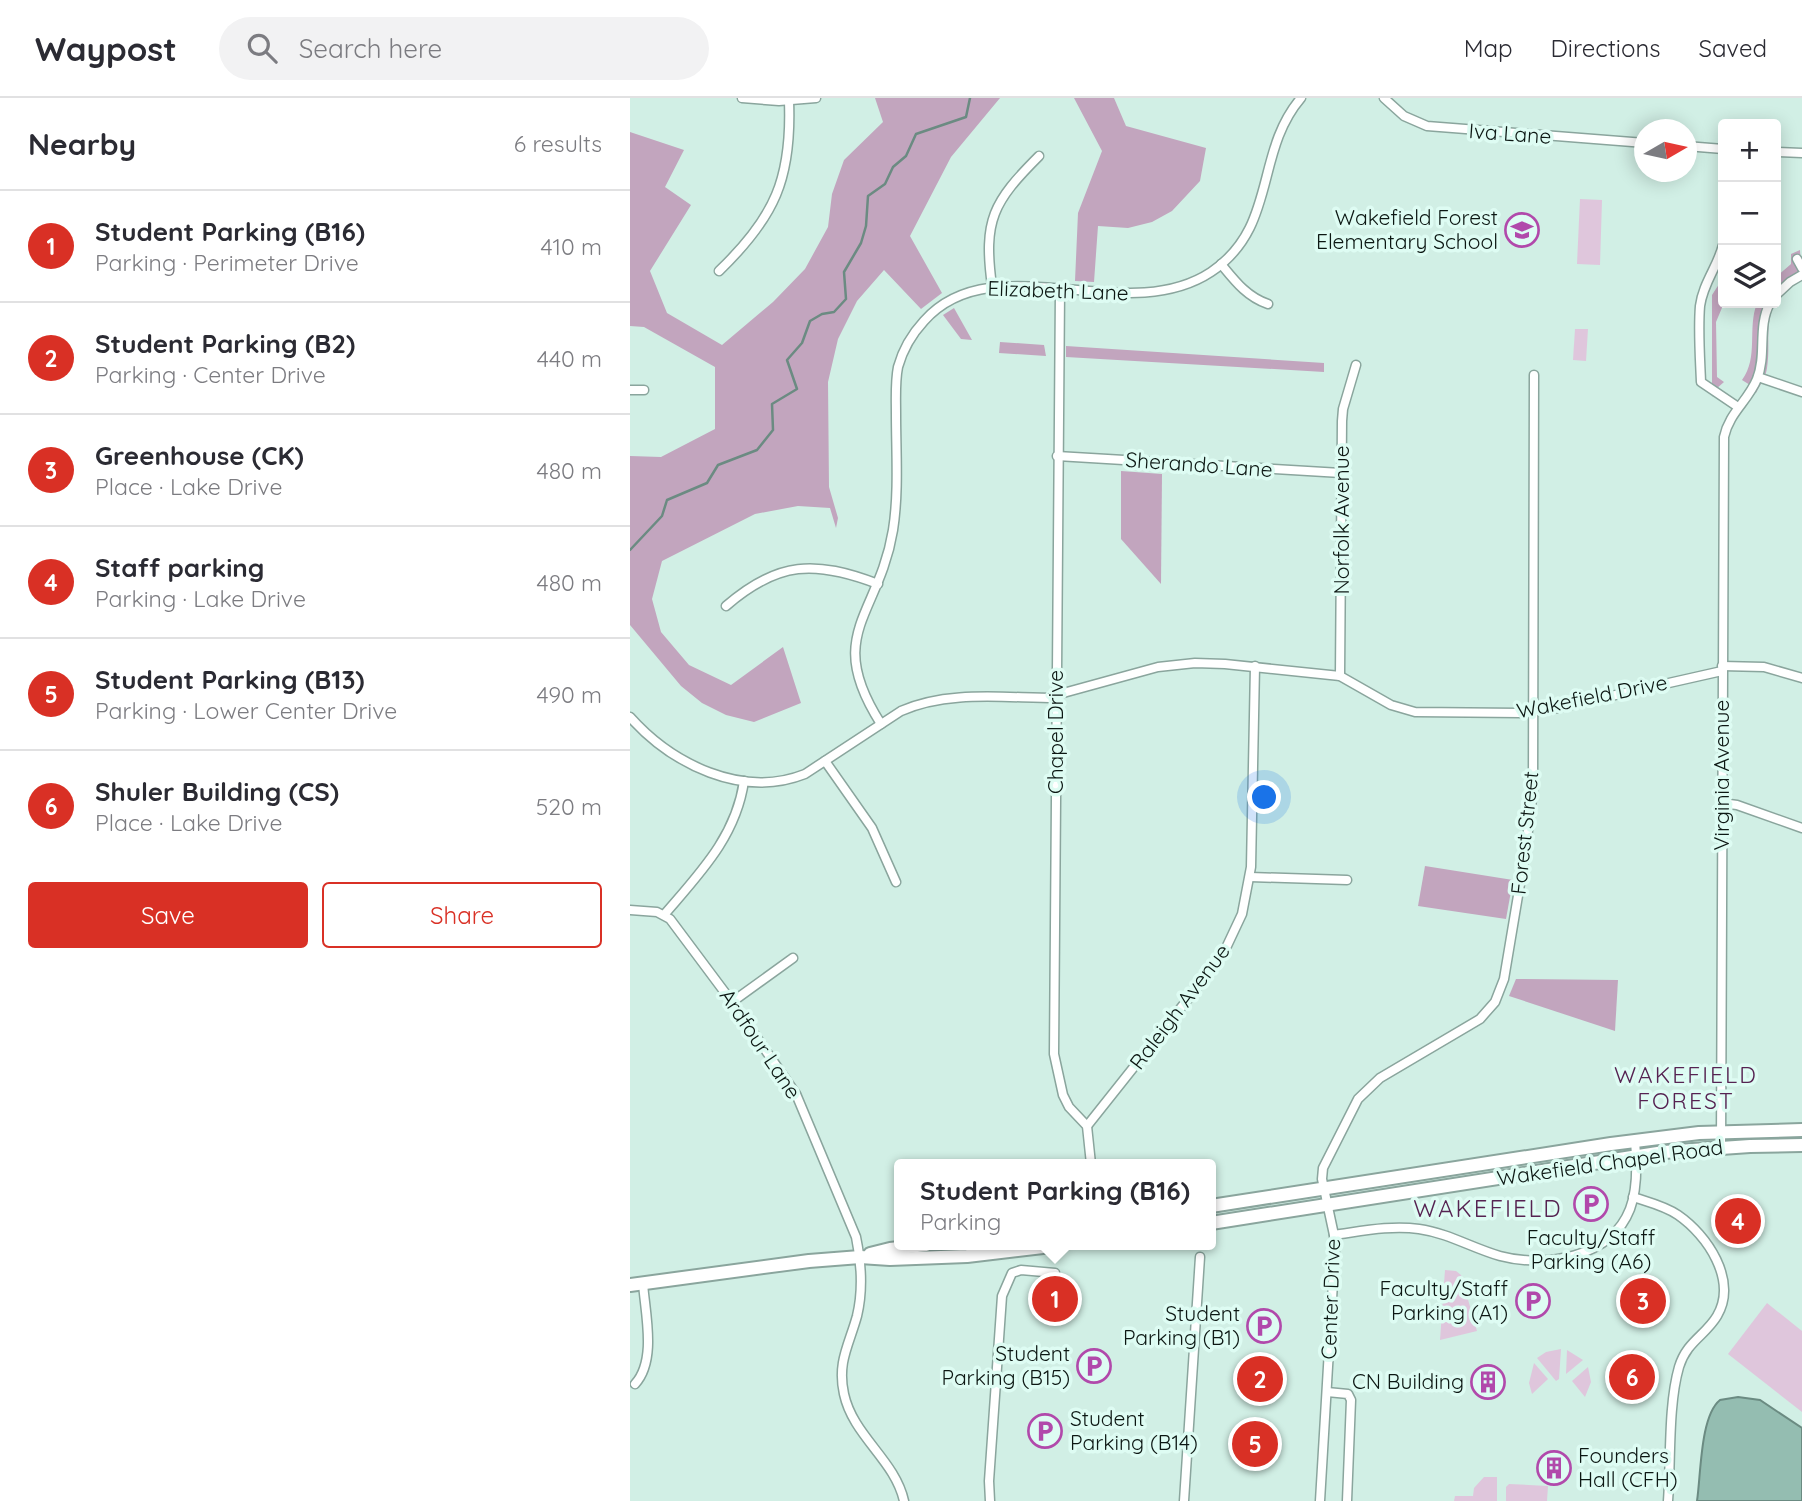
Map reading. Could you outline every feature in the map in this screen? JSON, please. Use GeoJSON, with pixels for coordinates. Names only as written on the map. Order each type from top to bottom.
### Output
{"type":"FeatureCollection","features":[{"type":"Feature","properties":{"kind":"main road","name":"Wakefield Chapel Road"},"geometry":{"type":"LineString","coordinates":[[1216,1205],[1635,1140],[1721,1131],[1802,1130]]}},
{"type":"Feature","properties":{"kind":"main road","name":"Wakefield Chapel Road"},"geometry":{"type":"LineString","coordinates":[[1216,1222],[1636,1157],[1721,1147],[1802,1145]]}},
{"type":"Feature","properties":{"kind":"main road"},"geometry":{"type":"LineString","coordinates":[[860,1257],[894,1249]]}},
{"type":"Feature","properties":{"kind":"main road"},"geometry":{"type":"LineString","coordinates":[[637,1284],[809,1261],[860,1257],[890,1259],[967,1256],[1017,1250]]}},
{"type":"Feature","properties":{"kind":"street"},"geometry":{"type":"LineString","coordinates":[[743,98],[789,101],[816,98]]}},
{"type":"Feature","properties":{"kind":"street","name":"Elizabeth Lane"},"geometry":{"type":"LineString","coordinates":[[881,724],[863,694],[854,656],[858,629],[878,584],[895,517],[896,383],[902,355],[915,330],[932,312],[961,294],[992,286],[1131,293],[1165,291],[1198,280],[1221,264],[1252,226],[1278,135],[1301,98]]}},
{"type":"Feature","properties":{"kind":"street","name":"Iva Lane"},"geometry":{"type":"LineString","coordinates":[[1384,98],[1404,116],[1427,126],[1634,142]]}},
{"type":"Feature","properties":{"kind":"street"},"geometry":{"type":"LineString","coordinates":[[719,271],[756,232],[776,196],[789,142],[789,101]]}},
{"type":"Feature","properties":{"kind":"street"},"geometry":{"type":"LineString","coordinates":[[1697,147],[1718,149]]}},
{"type":"Feature","properties":{"kind":"street"},"geometry":{"type":"LineString","coordinates":[[1781,152],[1802,153]]}},
{"type":"Feature","properties":{"kind":"street"},"geometry":{"type":"LineString","coordinates":[[992,286],[988,247],[992,219],[1003,195],[1040,156]]}},
{"type":"Feature","properties":{"kind":"street"},"geometry":{"type":"LineString","coordinates":[[1797,259],[1802,268]]}},
{"type":"Feature","properties":{"kind":"street"},"geometry":{"type":"LineString","coordinates":[[1718,260],[1708,279],[1700,305],[1700,382],[1738,407]]}},
{"type":"Feature","properties":{"kind":"street"},"geometry":{"type":"LineString","coordinates":[[1221,264],[1241,288],[1252,297],[1268,304]]}},
{"type":"Feature","properties":{"kind":"street"},"geometry":{"type":"LineString","coordinates":[[1781,290],[1802,275]]}},
{"type":"Feature","properties":{"kind":"street","name":"Chapel Drive"},"geometry":{"type":"LineString","coordinates":[[1060,290],[1054,1054],[1063,1095],[1069,1107],[1087,1126]]}},
{"type":"Feature","properties":{"kind":"street"},"geometry":{"type":"LineString","coordinates":[[1768,308],[1763,320],[1758,377],[1802,392]]}},
{"type":"Feature","properties":{"kind":"street","name":"Norfolk Avenue"},"geometry":{"type":"LineString","coordinates":[[1340,676],[1343,409],[1356,365]]}},
{"type":"Feature","properties":{"kind":"street","name":"Forest Street"},"geometry":{"type":"LineString","coordinates":[[1329,1206],[1323,1168],[1346,1120],[1365,1090],[1380,1078],[1479,1018],[1495,1002],[1508,960],[1531,809],[1534,375]]}},
{"type":"Feature","properties":{"kind":"street","name":"Virginia Avenue"},"geometry":{"type":"LineString","coordinates":[[1721,1147],[1724,437],[1726,426],[1758,377]]}},
{"type":"Feature","properties":{"kind":"street"},"geometry":{"type":"LineString","coordinates":[[630,390],[644,390]]}},
{"type":"Feature","properties":{"kind":"street","name":"Sherando Lane"},"geometry":{"type":"LineString","coordinates":[[1057,456],[1341,473]]}},
{"type":"Feature","properties":{"kind":"street"},"geometry":{"type":"LineString","coordinates":[[726,606],[754,584],[776,574],[799,569],[833,569],[878,584]]}},
{"type":"Feature","properties":{"kind":"street","name":"Wakefield Drive"},"geometry":{"type":"LineString","coordinates":[[630,717],[651,738],[684,761],[744,782],[764,783],[792,779],[916,704],[940,698],[1056,697],[1158,667],[1195,663],[1255,666],[1340,676],[1391,705],[1415,712],[1483,714],[1558,708],[1722,668],[1763,667],[1802,678]]}},
{"type":"Feature","properties":{"kind":"street","name":"Raleigh Avenue"},"geometry":{"type":"LineString","coordinates":[[1087,1126],[1226,948],[1242,915],[1250,877],[1255,666]]}},
{"type":"Feature","properties":{"kind":"street"},"geometry":{"type":"LineString","coordinates":[[825,761],[872,828],[896,882]]}},
{"type":"Feature","properties":{"kind":"street"},"geometry":{"type":"LineString","coordinates":[[630,910],[664,915],[723,843],[738,810],[744,782]]}},
{"type":"Feature","properties":{"kind":"street"},"geometry":{"type":"LineString","coordinates":[[1722,803],[1737,805],[1802,828]]}},
{"type":"Feature","properties":{"kind":"street"},"geometry":{"type":"LineString","coordinates":[[1250,877],[1347,880]]}},
{"type":"Feature","properties":{"kind":"street","name":"Ardfour Lane"},"geometry":{"type":"LineString","coordinates":[[664,915],[681,932],[796,1094],[856,1237],[860,1257],[859,1307],[842,1364],[844,1395],[856,1425],[891,1472],[904,1501]]}},
{"type":"Feature","properties":{"kind":"street"},"geometry":{"type":"LineString","coordinates":[[732,1002],[793,958]]}},
{"type":"Feature","properties":{"kind":"street"},"geometry":{"type":"LineString","coordinates":[[1087,1126],[1090,1159]]}},
{"type":"Feature","properties":{"kind":"street"},"geometry":{"type":"LineString","coordinates":[[1334,1235],[1406,1227],[1445,1234],[1499,1255],[1517,1259],[1560,1259],[1588,1251],[1609,1238],[1625,1218],[1633,1197],[1635,1140]]}},
{"type":"Feature","properties":{"kind":"street"},"geometry":{"type":"LineString","coordinates":[[1633,1197],[1660,1206],[1691,1224],[1713,1253],[1723,1282],[1724,1294],[1717,1316],[1695,1339],[1680,1366],[1675,1386],[1668,1501]]}},
{"type":"Feature","properties":{"kind":"street","name":"Center Drive"},"geometry":{"type":"LineString","coordinates":[[1320,1501],[1334,1235],[1329,1206]]}},
{"type":"Feature","properties":{"kind":"street"},"geometry":{"type":"LineString","coordinates":[[1184,1501],[1200,1257]]}},
{"type":"Feature","properties":{"kind":"street"},"geometry":{"type":"LineString","coordinates":[[990,1501],[989,1481],[1002,1296],[1012,1273],[1021,1270],[1055,1273]]}},
{"type":"Feature","properties":{"kind":"street"},"geometry":{"type":"LineString","coordinates":[[635,1384],[643,1374],[648,1357],[637,1284]]}},
{"type":"Feature","properties":{"kind":"street"},"geometry":{"type":"LineString","coordinates":[[1327,1392],[1348,1394],[1352,1400],[1347,1501]]}},
{"type":"Feature","properties":{"kind":"shaded area"},"geometry":{"type":"Polygon","coordinates":[[[875,98],[1000,98],[951,157],[910,236],[942,293],[921,309],[884,270],[857,301],[838,339],[828,382],[829,487],[838,518],[836,528],[830,508],[798,506],[755,514],[662,561],[652,599],[661,632],[689,665],[731,685],[783,647],[801,703],[754,722],[726,715],[702,703],[681,686],[630,625],[630,456],[661,457],[715,429],[715,367],[644,327],[630,326],[630,132],[684,150],[665,187],[691,205],[650,271],[667,313],[722,345],[773,302],[805,269],[828,227],[832,194],[844,160],[883,122],[875,98]]]}},
{"type":"Feature","properties":{"kind":"shaded area"},"geometry":{"type":"Polygon","coordinates":[[[1074,98],[1114,98],[1126,126],[1206,148],[1200,181],[1172,211],[1152,222],[1128,228],[1098,226],[1094,282],[1075,281],[1078,213],[1102,151],[1074,98]]]}},
{"type":"Feature","properties":{"kind":"shaded area"},"geometry":{"type":"Polygon","coordinates":[[[1580,199],[1602,200],[1600,265],[1577,264],[1580,199]]]}},
{"type":"Feature","properties":{"kind":"shaded area"},"geometry":{"type":"Polygon","coordinates":[[[1800,250],[1802,280],[1781,295],[1781,273],[1791,264],[1791,254],[1800,250]]]}},
{"type":"Feature","properties":{"kind":"shaded area"},"geometry":{"type":"Polygon","coordinates":[[[1718,286],[1718,308],[1722,308],[1716,322],[1717,377],[1724,382],[1712,397],[1712,295],[1718,286]]]}},
{"type":"Feature","properties":{"kind":"shaded area"},"geometry":{"type":"Polygon","coordinates":[[[954,308],[972,340],[961,339],[943,315],[954,308]]]}},
{"type":"Feature","properties":{"kind":"shaded area"},"geometry":{"type":"Polygon","coordinates":[[[1756,308],[1773,308],[1766,371],[1756,393],[1742,380],[1752,352],[1756,308]]]}},
{"type":"Feature","properties":{"kind":"shaded area"},"geometry":{"type":"Polygon","coordinates":[[[1575,329],[1588,329],[1586,361],[1573,360],[1575,329]]]}},
{"type":"Feature","properties":{"kind":"shaded area"},"geometry":{"type":"Polygon","coordinates":[[[1000,342],[1044,345],[1046,356],[999,353],[1000,342]]]}},
{"type":"Feature","properties":{"kind":"shaded area"},"geometry":{"type":"Polygon","coordinates":[[[1066,346],[1324,363],[1324,372],[1066,357],[1066,346]]]}},
{"type":"Feature","properties":{"kind":"shaded area"},"geometry":{"type":"Polygon","coordinates":[[[1121,471],[1162,474],[1161,584],[1121,539],[1121,471]]]}},
{"type":"Feature","properties":{"kind":"shaded area"},"geometry":{"type":"Polygon","coordinates":[[[1425,866],[1513,880],[1506,919],[1418,906],[1425,866]]]}},
{"type":"Feature","properties":{"kind":"shaded area"},"geometry":{"type":"Polygon","coordinates":[[[1516,979],[1618,980],[1615,1031],[1509,996],[1516,979]]]}},
{"type":"Feature","properties":{"kind":"shaded area"},"geometry":{"type":"Polygon","coordinates":[[[1445,1270],[1456,1271],[1461,1275],[1477,1331],[1440,1340],[1445,1270]]]}},
{"type":"Feature","properties":{"kind":"shaded area"},"geometry":{"type":"Polygon","coordinates":[[[1767,1303],[1802,1331],[1802,1412],[1728,1354],[1767,1303]]]}},
{"type":"Feature","properties":{"kind":"shaded area"},"geometry":{"type":"Polygon","coordinates":[[[1561,1349],[1559,1379],[1556,1381],[1537,1358],[1546,1352],[1561,1349]]]}},
{"type":"Feature","properties":{"kind":"shaded area"},"geometry":{"type":"Polygon","coordinates":[[[1567,1350],[1583,1360],[1566,1374],[1567,1350]]]}},
{"type":"Feature","properties":{"kind":"shaded area"},"geometry":{"type":"Polygon","coordinates":[[[1534,1363],[1548,1379],[1532,1394],[1529,1383],[1534,1363]]]}},
{"type":"Feature","properties":{"kind":"shaded area"},"geometry":{"type":"Polygon","coordinates":[[[1588,1367],[1591,1382],[1585,1397],[1572,1381],[1588,1367]]]}},
{"type":"Feature","properties":{"kind":"shaded area"},"geometry":{"type":"Polygon","coordinates":[[[1738,1397],[1760,1400],[1802,1428],[1802,1501],[1697,1501],[1702,1447],[1713,1408],[1720,1400],[1738,1397]]]}},
{"type":"Feature","properties":{"kind":"shaded area"},"geometry":{"type":"Polygon","coordinates":[[[1484,1477],[1497,1477],[1497,1501],[1454,1501],[1455,1496],[1473,1496],[1474,1488],[1484,1477]]]}},
{"type":"Feature","properties":{"kind":"shaded area"},"geometry":{"type":"Polygon","coordinates":[[[1509,1484],[1548,1486],[1547,1501],[1506,1501],[1506,1487],[1509,1484]]]}},
{"type":"Feature","properties":{"kind":"waterway"},"geometry":{"type":"LineString","coordinates":[[630,550],[662,516],[667,500],[707,483],[718,465],[757,450],[773,430],[772,404],[797,389],[787,360],[802,343],[810,321],[822,314],[834,312],[846,299],[844,272],[861,243],[866,226],[868,196],[885,184],[893,167],[906,156],[916,134],[966,117],[970,98]]}},
{"type":"Feature","properties":{"kind":"place","name":"Wakefield Forest Elementary School"},"geometry":{"type":"Point","coordinates":[1522,230]}},
{"type":"Feature","properties":{"kind":"place","name":"Faculty/Staff Parking (A6)"},"geometry":{"type":"Point","coordinates":[1591,1204]}},
{"type":"Feature","properties":{"kind":"place","name":"Staff parking"},"geometry":{"type":"Point","coordinates":[1738,1221]}},
{"type":"Feature","properties":{"kind":"place","name":"Student Parking (B16)"},"geometry":{"type":"Point","coordinates":[1055,1299]}},
{"type":"Feature","properties":{"kind":"place","name":"Faculty/Staff Parking (A1)"},"geometry":{"type":"Point","coordinates":[1533,1301]}},
{"type":"Feature","properties":{"kind":"place","name":"Greenhouse (CK)"},"geometry":{"type":"Point","coordinates":[1643,1301]}},
{"type":"Feature","properties":{"kind":"place","name":"Student Parking (B1)"},"geometry":{"type":"Point","coordinates":[1264,1326]}},
{"type":"Feature","properties":{"kind":"place","name":"Student Parking (B15)"},"geometry":{"type":"Point","coordinates":[1094,1366]}},
{"type":"Feature","properties":{"kind":"place","name":"Shuler Building (CS)"},"geometry":{"type":"Point","coordinates":[1632,1377]}},
{"type":"Feature","properties":{"kind":"place","name":"Student Parking (B2)"},"geometry":{"type":"Point","coordinates":[1260,1379]}},
{"type":"Feature","properties":{"kind":"place","name":"CN Building"},"geometry":{"type":"Point","coordinates":[1488,1382]}},
{"type":"Feature","properties":{"kind":"place","name":"Student Parking (B14)"},"geometry":{"type":"Point","coordinates":[1045,1431]}},
{"type":"Feature","properties":{"kind":"place","name":"Student Parking (B13)"},"geometry":{"type":"Point","coordinates":[1255,1444]}},
{"type":"Feature","properties":{"kind":"place","name":"Founders Hall (CFH)"},"geometry":{"type":"Point","coordinates":[1554,1468]}},
{"type":"Feature","properties":{"kind":"district","name":"WAKEFIELD FOREST"},"geometry":{"type":"Point","coordinates":[1686,1088]}},
{"type":"Feature","properties":{"kind":"district","name":"WAKEFIELD"},"geometry":{"type":"Point","coordinates":[1488,1209]}}]}
